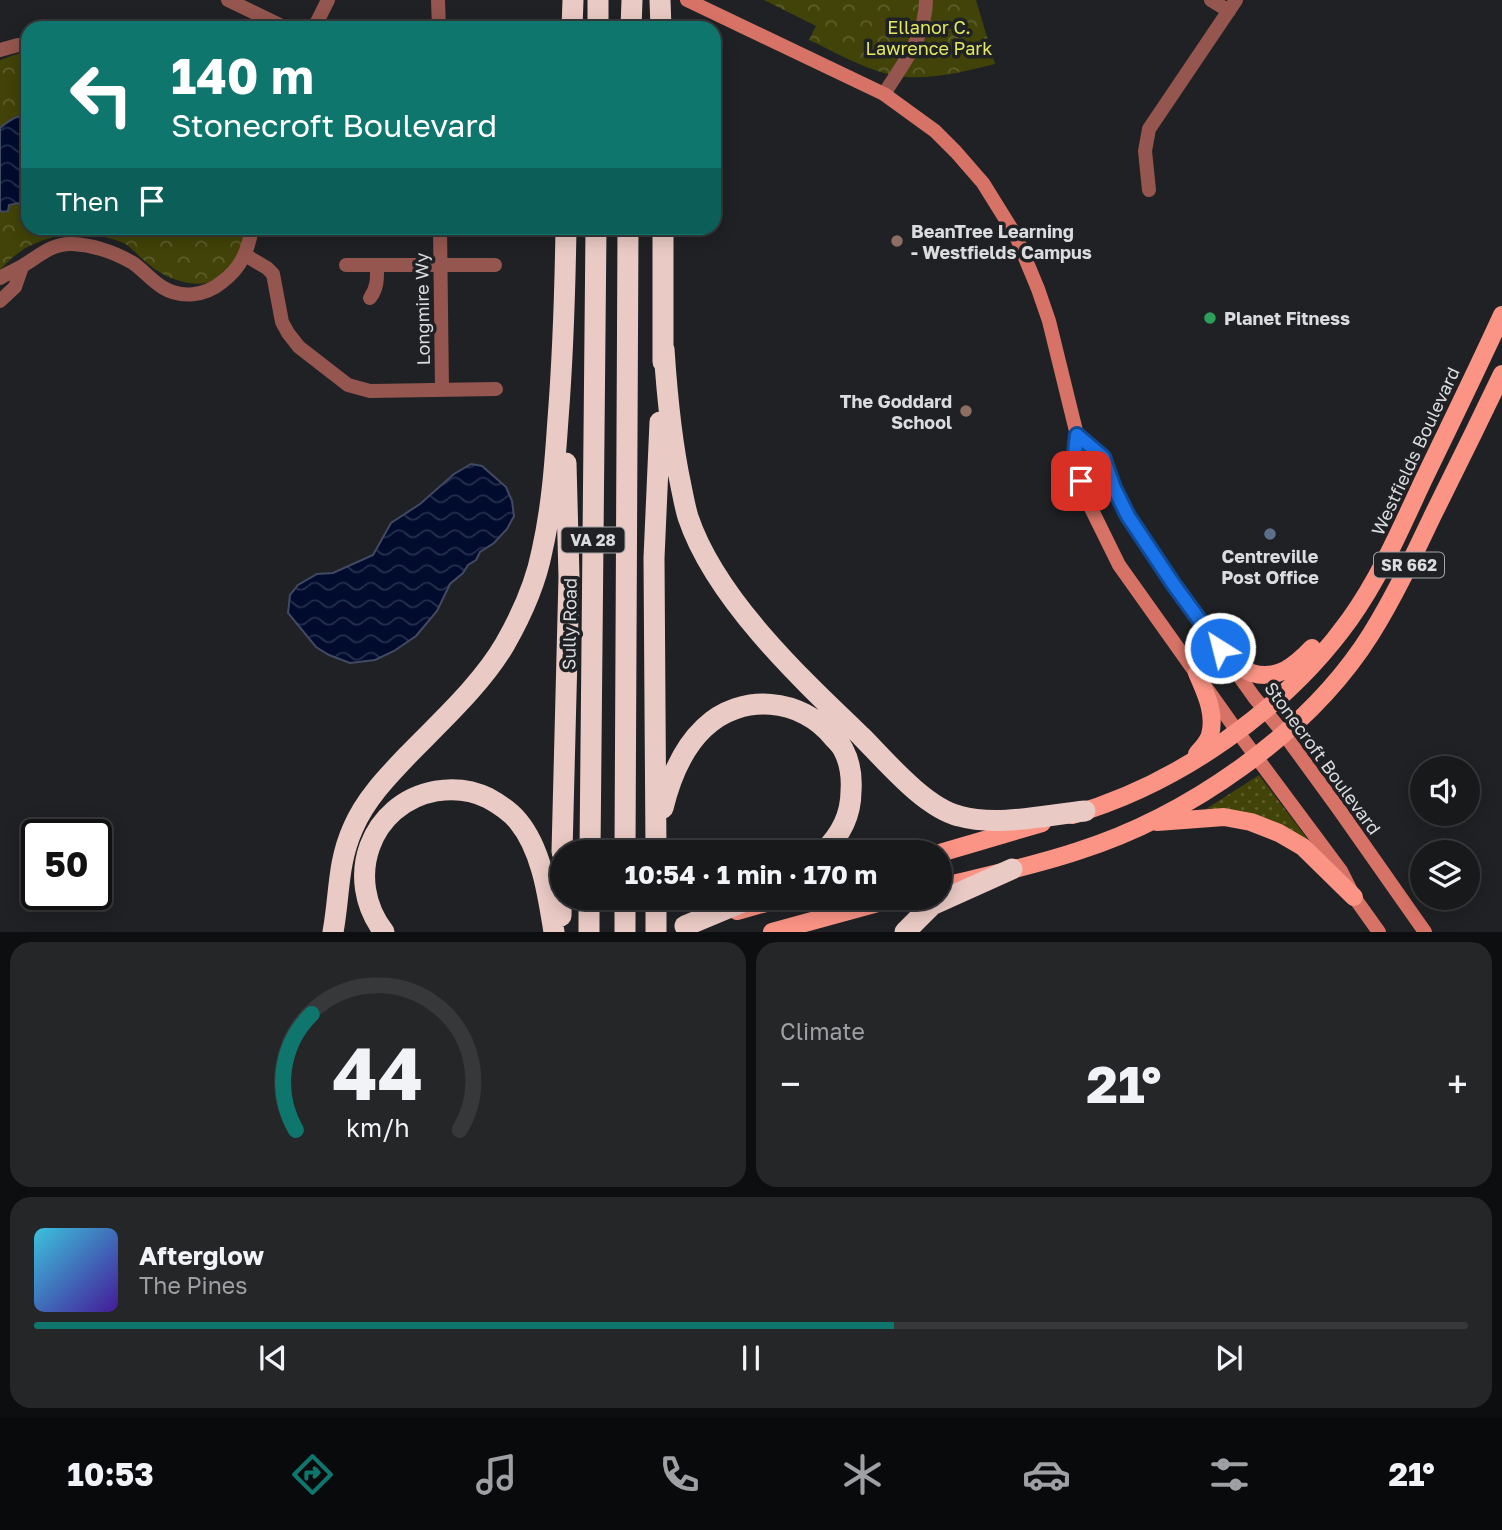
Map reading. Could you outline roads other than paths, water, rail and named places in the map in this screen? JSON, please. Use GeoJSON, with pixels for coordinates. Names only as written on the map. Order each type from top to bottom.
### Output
{"type":"FeatureCollection","features":[{"type":"Feature","properties":{"kind":"highway"},"geometry":{"type":"LineString","coordinates":[[572,21],[573,0]]}},
{"type":"Feature","properties":{"kind":"highway"},"geometry":{"type":"LineString","coordinates":[[598,0],[598,21]]}},
{"type":"Feature","properties":{"kind":"highway"},"geometry":{"type":"LineString","coordinates":[[631,21],[632,0]]}},
{"type":"Feature","properties":{"kind":"highway"},"geometry":{"type":"LineString","coordinates":[[660,0],[661,21]]}},
{"type":"Feature","properties":{"kind":"highway"},"geometry":{"type":"LineString","coordinates":[[562,840],[569,578],[563,356],[566,235]]}},
{"type":"Feature","properties":{"kind":"highway","name":"Sully Road"},"geometry":{"type":"LineString","coordinates":[[590,840],[596,235]]}},
{"type":"Feature","properties":{"kind":"highway","name":"VA 28"},"geometry":{"type":"LineString","coordinates":[[625,840],[628,235]]}},
{"type":"Feature","properties":{"kind":"highway"},"geometry":{"type":"LineString","coordinates":[[658,840],[654,558],[663,349],[663,235]]}},
{"type":"Feature","properties":{"kind":"highway"},"geometry":{"type":"LineString","coordinates":[[663,349],[669,417],[688,517],[724,585],[751,622],[814,691],[911,786],[930,802],[950,813],[974,819],[1004,821],[1085,811]]}},
{"type":"Feature","properties":{"kind":"highway"},"geometry":{"type":"LineString","coordinates":[[333,932],[344,853],[364,806],[385,779],[484,674],[504,646],[522,610],[542,552],[554,468],[563,356]]}},
{"type":"Feature","properties":{"kind":"highway"},"geometry":{"type":"LineString","coordinates":[[660,840],[664,807],[674,773],[685,751],[704,727],[724,714],[747,705],[768,704],[797,709],[824,726],[844,749],[852,775],[851,804],[844,827],[833,840]]}},
{"type":"Feature","properties":{"kind":"highway"},"geometry":{"type":"LineString","coordinates":[[384,932],[369,906],[364,879],[365,859],[374,834],[389,816],[408,800],[432,792],[457,789],[482,795],[508,811],[519,822],[536,854],[554,932]]}},
{"type":"Feature","properties":{"kind":"highway"},"geometry":{"type":"LineString","coordinates":[[905,932],[932,905],[1012,869]]}},
{"type":"Feature","properties":{"kind":"highway"},"geometry":{"type":"LineString","coordinates":[[560,932],[561,910]]}},
{"type":"Feature","properties":{"kind":"highway"},"geometry":{"type":"LineString","coordinates":[[589,910],[589,932]]}},
{"type":"Feature","properties":{"kind":"highway"},"geometry":{"type":"LineString","coordinates":[[625,910],[625,932]]}},
{"type":"Feature","properties":{"kind":"highway"},"geometry":{"type":"LineString","coordinates":[[656,910],[656,932]]}},
{"type":"Feature","properties":{"kind":"highway"},"geometry":{"type":"LineString","coordinates":[[685,926],[723,910]]}},
{"type":"Feature","properties":{"kind":"main road"},"geometry":{"type":"LineString","coordinates":[[692,2],[884,94],[935,131],[983,183],[1008,222],[1028,263],[1043,304],[1077,435],[1074,463],[1087,500],[1108,545],[1119,565],[1237,731],[1341,871],[1354,897],[1379,932]]}},
{"type":"Feature","properties":{"kind":"main road","name":"Westfields Boulevard"},"geometry":{"type":"LineString","coordinates":[[952,850],[1113,802],[1190,763],[1264,710],[1306,671],[1351,618],[1382,567],[1502,315]]}},
{"type":"Feature","properties":{"kind":"main road","name":"SR 662"},"geometry":{"type":"LineString","coordinates":[[952,884],[1077,852],[1127,833],[1217,783],[1284,734],[1347,667],[1370,636],[1410,562],[1502,374]]}},
{"type":"Feature","properties":{"kind":"main road","name":"Stonecroft Boulevard"},"geometry":{"type":"LineString","coordinates":[[1077,435],[1103,457],[1128,516],[1174,585],[1425,932]]}},
{"type":"Feature","properties":{"kind":"main road"},"geometry":{"type":"LineString","coordinates":[[1220,648],[1251,673],[1280,673],[1301,660],[1325,636],[1350,602],[1366,594]]}},
{"type":"Feature","properties":{"kind":"main road"},"geometry":{"type":"LineString","coordinates":[[1190,763],[1210,735],[1209,705],[1197,673]]}},
{"type":"Feature","properties":{"kind":"main road"},"geometry":{"type":"LineString","coordinates":[[1147,823],[1224,817],[1251,822],[1279,832],[1303,847],[1354,897]]}},
{"type":"Feature","properties":{"kind":"main road"},"geometry":{"type":"LineString","coordinates":[[663,932],[742,910]]}},
{"type":"Feature","properties":{"kind":"main road"},"geometry":{"type":"LineString","coordinates":[[772,932],[852,910]]}},
{"type":"Feature","properties":{"kind":"street"},"geometry":{"type":"LineString","coordinates":[[228,0],[272,21]]}},
{"type":"Feature","properties":{"kind":"street"},"geometry":{"type":"LineString","coordinates":[[318,21],[328,0]]}},
{"type":"Feature","properties":{"kind":"street"},"geometry":{"type":"LineString","coordinates":[[438,0],[439,21]]}},
{"type":"Feature","properties":{"kind":"street"},"geometry":{"type":"LineString","coordinates":[[884,94],[913,48],[925,18],[926,0]]}},
{"type":"Feature","properties":{"kind":"street"},"geometry":{"type":"LineString","coordinates":[[1149,190],[1145,152],[1149,129],[1233,6],[1211,0]]}},
{"type":"Feature","properties":{"kind":"street"},"geometry":{"type":"LineString","coordinates":[[0,50],[21,45]]}},
{"type":"Feature","properties":{"kind":"street"},"geometry":{"type":"LineString","coordinates":[[0,278],[22,267],[46,249],[68,243],[96,246],[133,263],[163,287],[188,295],[202,294],[214,289],[232,275],[245,255],[251,235]]}},
{"type":"Feature","properties":{"kind":"street","name":"Longmire Wy"},"geometry":{"type":"LineString","coordinates":[[440,235],[442,390]]}},
{"type":"Feature","properties":{"kind":"street"},"geometry":{"type":"LineString","coordinates":[[245,255],[260,262],[273,274],[282,322],[288,333],[299,346],[348,385],[370,391],[496,389]]}},
{"type":"Feature","properties":{"kind":"street"},"geometry":{"type":"LineString","coordinates":[[346,265],[495,265]]}},
{"type":"Feature","properties":{"kind":"street"},"geometry":{"type":"LineString","coordinates":[[370,298],[377,283],[377,265]]}},
{"type":"Feature","properties":{"kind":"street"},"geometry":{"type":"LineString","coordinates":[[0,301],[15,287],[22,267]]}},
{"type":"Feature","properties":{"kind":"water"},"geometry":{"type":"Polygon","coordinates":[[[20,116],[21,206],[18,203],[9,205],[8,211],[2,212],[0,128],[20,116]]]}},
{"type":"Feature","properties":{"kind":"water"},"geometry":{"type":"Polygon","coordinates":[[[471,464],[482,466],[506,487],[514,516],[507,529],[494,543],[480,552],[476,560],[450,584],[437,611],[416,636],[394,651],[375,660],[350,663],[316,647],[288,613],[290,595],[298,585],[317,574],[333,573],[373,555],[391,523],[471,464]]]}},
{"type":"Feature","properties":{"kind":"place","name":"BeanTree Learning - Westfields Campus"},"geometry":{"type":"Point","coordinates":[897,241]}},
{"type":"Feature","properties":{"kind":"place","name":"Planet Fitness"},"geometry":{"type":"Point","coordinates":[1210,318]}},
{"type":"Feature","properties":{"kind":"place","name":"The Goddard School"},"geometry":{"type":"Point","coordinates":[966,411]}},
{"type":"Feature","properties":{"kind":"place","name":"Centreville Post Office"},"geometry":{"type":"Point","coordinates":[1270,534]}},
{"type":"Feature","properties":{"kind":"park label","name":"Ellanor C. Lawrence Park"},"geometry":{"type":"Point","coordinates":[929,37]}}]}
